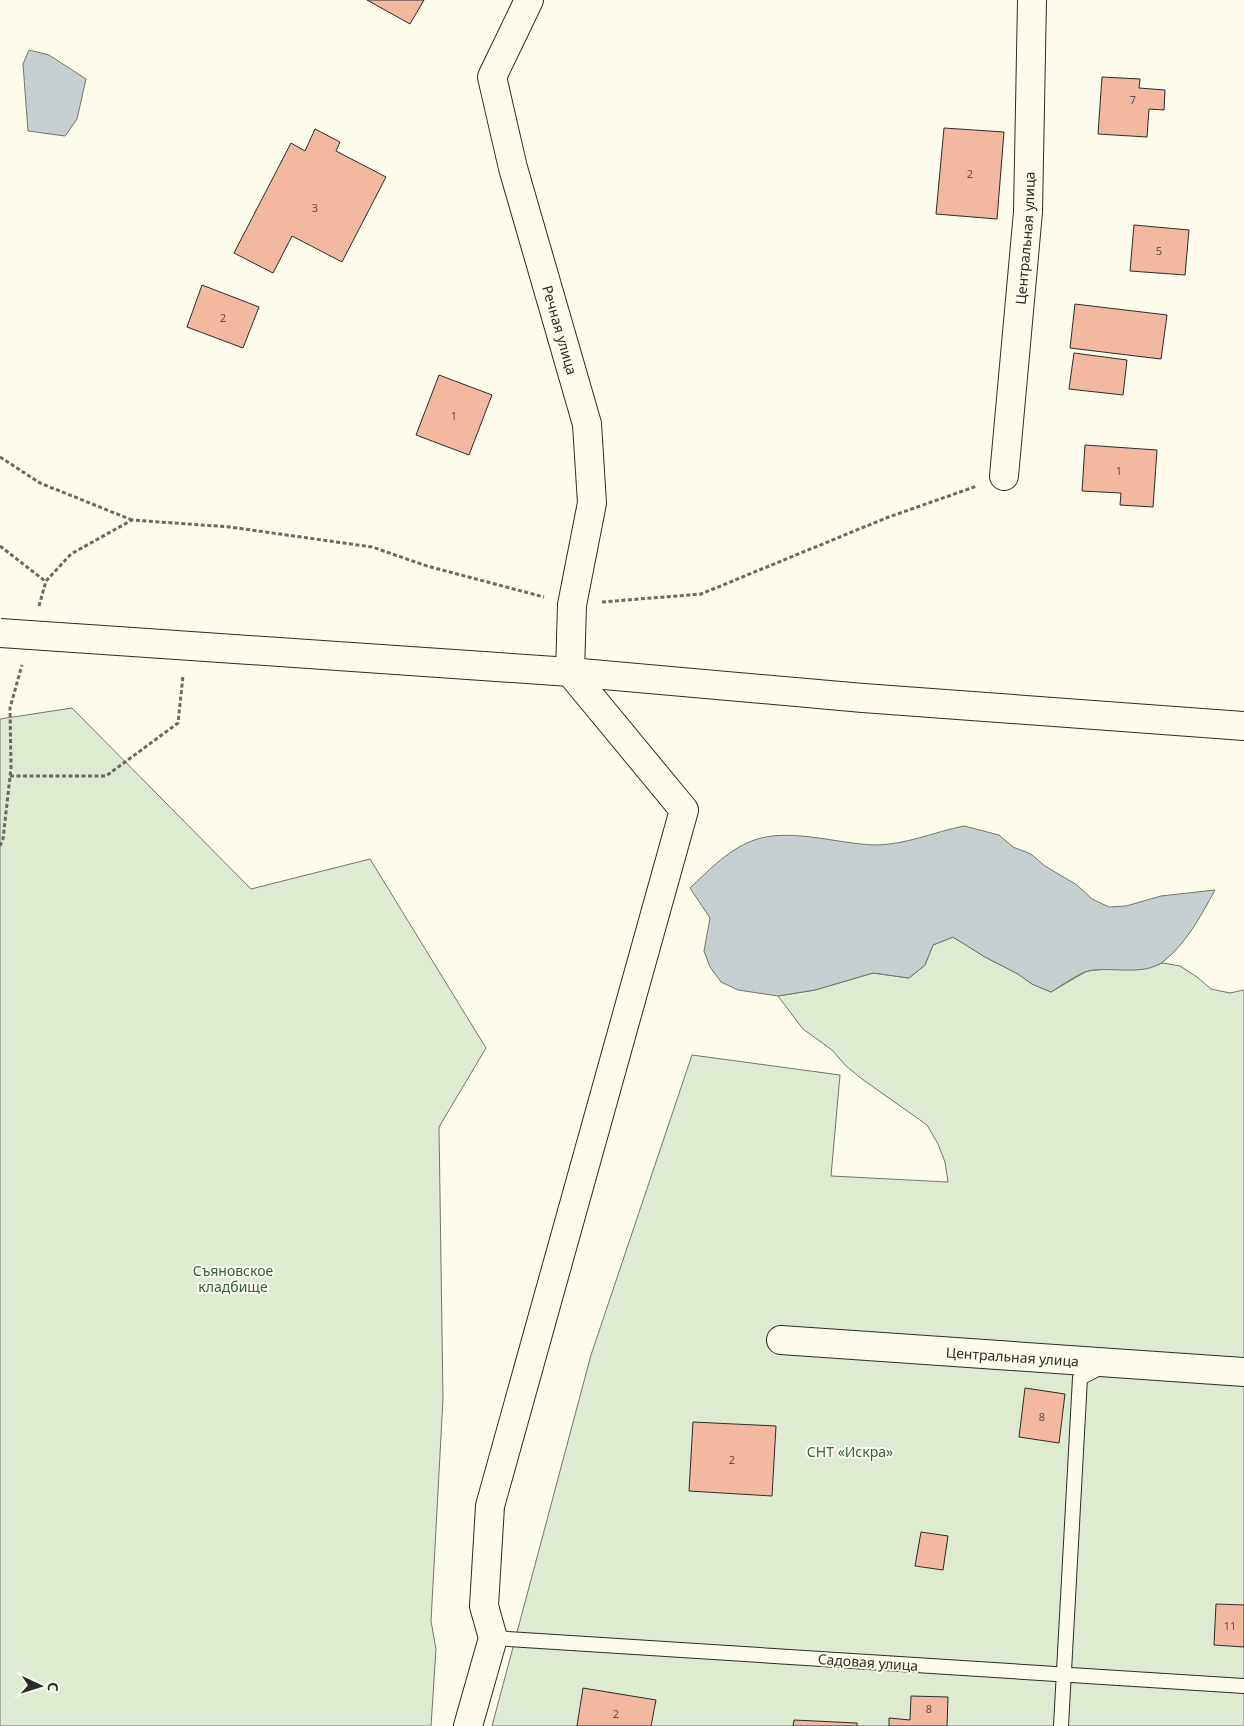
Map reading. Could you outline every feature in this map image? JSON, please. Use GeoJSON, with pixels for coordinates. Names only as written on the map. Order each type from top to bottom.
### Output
{"type":"FeatureCollection","features":[{"type":"Feature","properties":{"kind":"street","name":"Речная улица"},"geometry":{"type":"LineString","coordinates":[[529,0],[492,77],[513,168],[586,424],[592,504],[572,605],[570,672]]}},
{"type":"Feature","properties":{"kind":"street","name":"Центральная улица"},"geometry":{"type":"LineString","coordinates":[[1004,476],[1028,212],[1032,0]]}},
{"type":"Feature","properties":{"kind":"street"},"geometry":{"type":"LineString","coordinates":[[0,633],[570,672],[863,698],[1244,726]]}},
{"type":"Feature","properties":{"kind":"street"},"geometry":{"type":"LineString","coordinates":[[468,1726],[493,1638],[484,1606],[490,1506],[684,810],[570,672]]}},
{"type":"Feature","properties":{"kind":"street","name":"Центральная улица"},"geometry":{"type":"LineString","coordinates":[[781,1340],[1244,1372]]}},
{"type":"Feature","properties":{"kind":"lane"},"geometry":{"type":"LineString","coordinates":[[1062,1726],[1080,1378],[1111,1363]]}},
{"type":"Feature","properties":{"kind":"lane","name":"Садовая улица"},"geometry":{"type":"LineString","coordinates":[[493,1638],[1244,1686]]}},
{"type":"Feature","properties":{"kind":"path"},"geometry":{"type":"LineString","coordinates":[[0,457],[40,483],[132,520],[230,527],[372,547],[427,566],[572,605],[701,594],[886,518],[1004,476]]}},
{"type":"Feature","properties":{"kind":"path"},"geometry":{"type":"LineString","coordinates":[[38,608],[46,581],[71,554],[132,520]]}},
{"type":"Feature","properties":{"kind":"path"},"geometry":{"type":"LineString","coordinates":[[0,546],[46,581]]}},
{"type":"Feature","properties":{"kind":"path"},"geometry":{"type":"LineString","coordinates":[[10,776],[106,776],[178,724],[175,645]]}},
{"type":"Feature","properties":{"kind":"path"},"geometry":{"type":"LineString","coordinates":[[0,846],[3,839],[10,776],[10,708],[23,662]]}},
{"type":"Feature","properties":{"kind":"green space","name":"Съяновское кладбище"},"geometry":{"type":"Polygon","coordinates":[[[72,708],[251,889],[370,859],[486,1048],[439,1127],[443,1399],[431,1621],[436,1649],[431,1726],[0,1726],[0,719],[72,708]]]}},
{"type":"Feature","properties":{"kind":"green space","name":"СНТ «Искра»"},"geometry":{"type":"Polygon","coordinates":[[[953,937],[1032,984],[1051,992],[1087,971],[1142,969],[1163,963],[1180,966],[1211,989],[1230,993],[1244,990],[1244,1726],[492,1726],[591,1355],[692,1055],[840,1075],[831,1176],[948,1182],[945,1162],[938,1144],[927,1125],[862,1079],[846,1066],[832,1050],[803,1029],[778,996],[815,990],[873,973],[909,978],[925,965],[933,945],[953,937]]]}},
{"type":"Feature","properties":{"kind":"shaded area"},"geometry":{"type":"Polygon","coordinates":[[[29,50],[49,55],[86,79],[77,119],[65,136],[28,131],[23,64],[29,50]]]}},
{"type":"Feature","properties":{"kind":"shaded area"},"geometry":{"type":"Polygon","coordinates":[[[964,826],[999,835],[1013,847],[1031,854],[1045,866],[1077,885],[1092,899],[1109,907],[1126,906],[1161,896],[1215,890],[1199,919],[1186,937],[1172,954],[1156,966],[1137,970],[1088,971],[1074,977],[1051,992],[1032,984],[953,937],[933,945],[925,965],[909,978],[873,973],[815,990],[778,996],[738,990],[721,982],[710,967],[704,951],[710,918],[690,888],[717,863],[739,847],[761,838],[793,835],[860,844],[886,844],[908,841],[964,826]]]}},
{"type":"Feature","properties":{"kind":"building"},"geometry":{"type":"Polygon","coordinates":[[[367,0],[424,0],[410,24],[367,0]]]}},
{"type":"Feature","properties":{"kind":"building"},"geometry":{"type":"Polygon","coordinates":[[[1102,77],[1140,79],[1139,88],[1165,90],[1164,110],[1149,109],[1147,137],[1098,134],[1102,77]]]}},
{"type":"Feature","properties":{"kind":"building"},"geometry":{"type":"Polygon","coordinates":[[[944,128],[1004,132],[997,219],[936,214],[944,128]]]}},
{"type":"Feature","properties":{"kind":"building"},"geometry":{"type":"Polygon","coordinates":[[[315,129],[340,142],[336,151],[386,177],[342,262],[292,236],[273,273],[234,253],[291,143],[305,151],[315,129]]]}},
{"type":"Feature","properties":{"kind":"building"},"geometry":{"type":"Polygon","coordinates":[[[1134,225],[1189,230],[1185,275],[1130,271],[1134,225]]]}},
{"type":"Feature","properties":{"kind":"building"},"geometry":{"type":"Polygon","coordinates":[[[202,285],[259,307],[243,348],[187,327],[202,285]]]}},
{"type":"Feature","properties":{"kind":"building"},"geometry":{"type":"Polygon","coordinates":[[[1075,304],[1167,315],[1161,359],[1070,348],[1075,304]]]}},
{"type":"Feature","properties":{"kind":"building"},"geometry":{"type":"Polygon","coordinates":[[[1074,353],[1127,360],[1123,395],[1069,389],[1074,353]]]}},
{"type":"Feature","properties":{"kind":"building"},"geometry":{"type":"Polygon","coordinates":[[[439,375],[492,395],[469,455],[416,435],[439,375]]]}},
{"type":"Feature","properties":{"kind":"building"},"geometry":{"type":"Polygon","coordinates":[[[1085,445],[1157,450],[1153,507],[1120,505],[1121,493],[1082,491],[1085,445]]]}},
{"type":"Feature","properties":{"kind":"building"},"geometry":{"type":"Polygon","coordinates":[[[1025,1388],[1065,1394],[1059,1443],[1019,1437],[1025,1388]]]}},
{"type":"Feature","properties":{"kind":"building"},"geometry":{"type":"Polygon","coordinates":[[[693,1422],[776,1426],[772,1496],[689,1491],[693,1422]]]}},
{"type":"Feature","properties":{"kind":"building"},"geometry":{"type":"Polygon","coordinates":[[[921,1532],[948,1536],[943,1570],[915,1566],[921,1532]]]}},
{"type":"Feature","properties":{"kind":"building"},"geometry":{"type":"Polygon","coordinates":[[[1216,1604],[1244,1605],[1244,1647],[1214,1645],[1216,1604]]]}},
{"type":"Feature","properties":{"kind":"building"},"geometry":{"type":"Polygon","coordinates":[[[583,1688],[656,1700],[651,1726],[577,1726],[583,1688]]]}},
{"type":"Feature","properties":{"kind":"building"},"geometry":{"type":"Polygon","coordinates":[[[911,1696],[948,1697],[947,1726],[889,1726],[889,1718],[910,1720],[911,1696]]]}},
{"type":"Feature","properties":{"kind":"building"},"geometry":{"type":"Polygon","coordinates":[[[794,1720],[857,1723],[857,1726],[793,1726],[794,1720]]]}}]}
